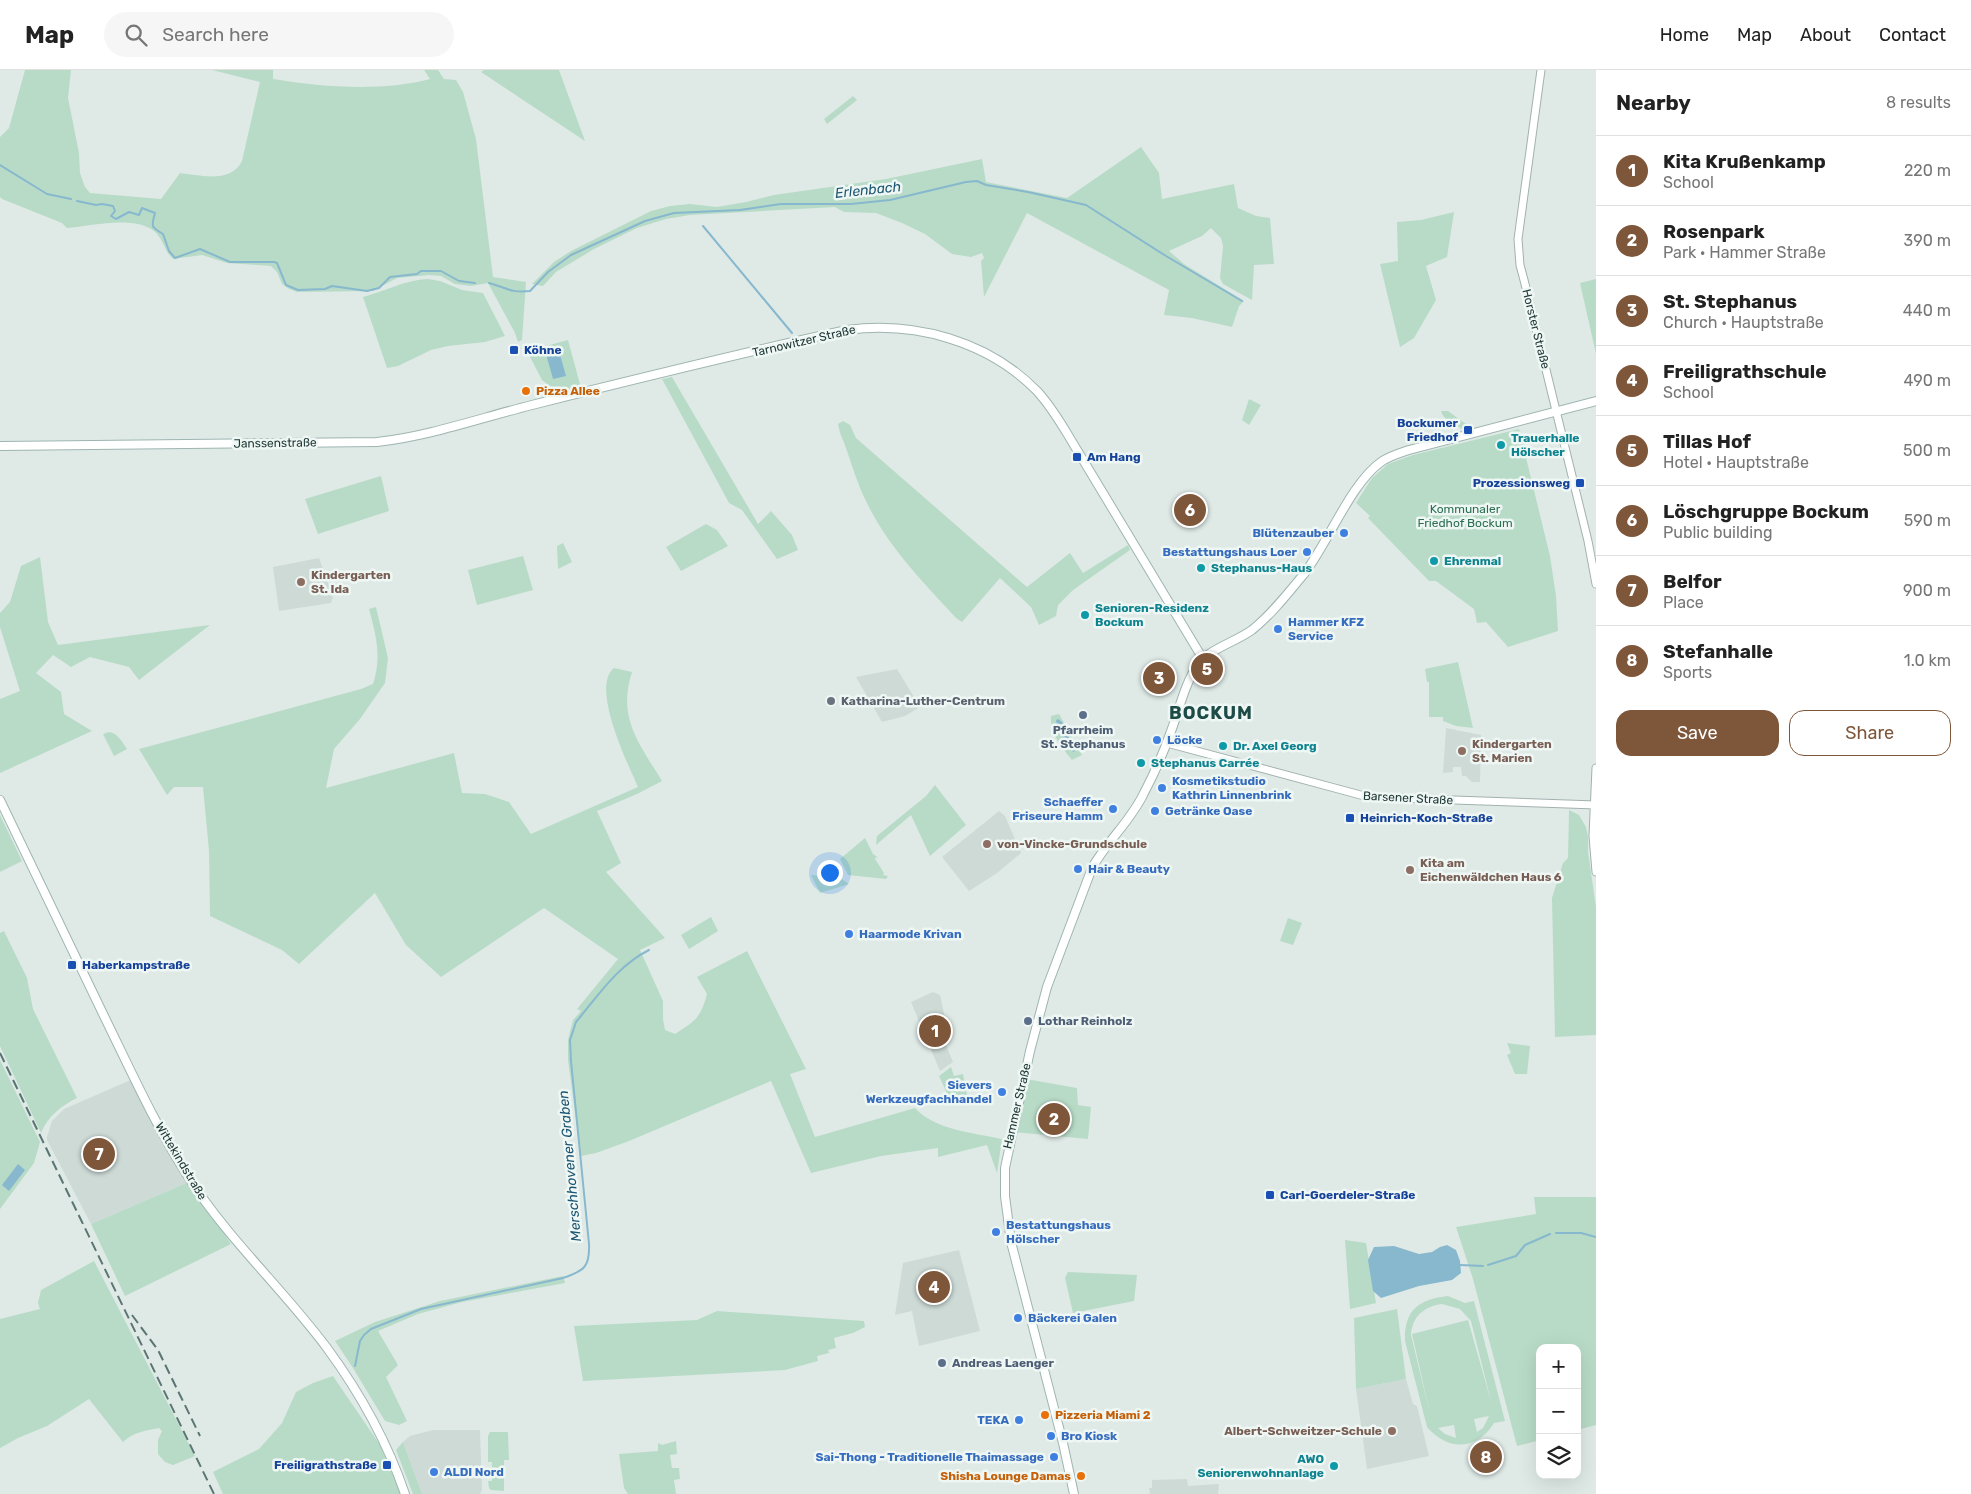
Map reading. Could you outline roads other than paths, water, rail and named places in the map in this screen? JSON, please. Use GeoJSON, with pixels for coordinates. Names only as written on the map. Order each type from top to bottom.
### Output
{"type":"FeatureCollection","features":[{"type":"Feature","properties":{"kind":"main road","name":"Tarnowitzer Straße"},"geometry":{"type":"LineString","coordinates":[[546,402],[846,330],[900,328],[929,332],[955,340],[999,362],[1028,383],[1047,403],[1204,658]]}},
{"type":"Feature","properties":{"kind":"main road","name":"Janssenstraße"},"geometry":{"type":"LineString","coordinates":[[0,446],[377,442],[420,436],[546,402]]}},
{"type":"Feature","properties":{"kind":"main road"},"geometry":{"type":"LineString","coordinates":[[1204,658],[1251,631],[1285,597],[1308,569],[1362,482],[1382,462],[1409,450],[1596,402]]}},
{"type":"Feature","properties":{"kind":"main road","name":"Hammer Straße"},"geometry":{"type":"LineString","coordinates":[[1074,1494],[1063,1443],[1011,1242],[1005,1201],[1005,1168],[1028,1059],[1047,987],[1084,886],[1095,862],[1136,810],[1167,743],[1188,684],[1198,664],[1204,658]]}},
{"type":"Feature","properties":{"kind":"main road","name":"Wittekindstraße"},"geometry":{"type":"LineString","coordinates":[[0,800],[134,1076],[179,1161],[199,1193],[224,1227],[319,1338],[345,1374],[372,1418],[390,1454],[405,1494]]}},
{"type":"Feature","properties":{"kind":"street","name":"Horster Straße"},"geometry":{"type":"LineString","coordinates":[[1540,70],[1518,239],[1518,252],[1588,541],[1596,584]]}},
{"type":"Feature","properties":{"kind":"street","name":"Barsener Straße"},"geometry":{"type":"LineString","coordinates":[[1167,743],[1368,797],[1595,805]]}},
{"type":"Feature","properties":{"kind":"street"},"geometry":{"type":"LineString","coordinates":[[1596,768],[1593,843],[1596,872]]}},
{"type":"Feature","properties":{"kind":"water"},"geometry":{"type":"Polygon","coordinates":[[[559,351],[566,376],[553,379],[546,354],[559,351]]]}},
{"type":"Feature","properties":{"kind":"water"},"geometry":{"type":"Polygon","coordinates":[[[1058,719],[1062,722],[1075,750],[1074,752],[1060,733],[1056,720],[1058,719]]]}},
{"type":"Feature","properties":{"kind":"water"},"geometry":{"type":"Polygon","coordinates":[[[18,1164],[25,1170],[9,1191],[2,1185],[18,1164]]]}},
{"type":"Feature","properties":{"kind":"water"},"geometry":{"type":"Polygon","coordinates":[[[1447,1245],[1456,1250],[1460,1261],[1461,1273],[1452,1280],[1419,1286],[1381,1298],[1373,1291],[1368,1260],[1374,1247],[1394,1246],[1419,1254],[1432,1252],[1447,1245]]]}},
{"type":"Feature","properties":{"kind":"waterway"},"geometry":{"type":"LineString","coordinates":[[0,165],[47,194],[71,199]]}},
{"type":"Feature","properties":{"kind":"waterway","name":"Erlenbach"},"geometry":{"type":"LineString","coordinates":[[489,283],[513,291],[530,291],[548,272],[571,255],[645,221],[674,213],[740,210],[781,204],[851,204],[890,200],[977,181],[986,185],[1086,205],[1166,256],[1242,301]]}},
{"type":"Feature","properties":{"kind":"waterway"},"geometry":{"type":"LineString","coordinates":[[77,201],[113,206],[115,211],[111,216],[116,219],[129,212],[139,215],[142,208],[155,213],[153,226],[163,234],[169,251],[175,258],[200,249],[230,262],[274,262],[277,263],[286,285],[298,290],[325,289],[332,286],[367,291],[379,288],[390,277],[417,274],[421,271],[441,271],[459,281],[475,283]]}},
{"type":"Feature","properties":{"kind":"waterway"},"geometry":{"type":"LineString","coordinates":[[703,226],[792,333]]}},
{"type":"Feature","properties":{"kind":"waterway","name":"Merschhovener Graben"},"geometry":{"type":"LineString","coordinates":[[355,1366],[360,1341],[371,1329],[421,1309],[563,1278],[581,1270],[587,1263],[589,1244],[570,1040],[576,1022],[609,982],[627,964],[649,950]]}},
{"type":"Feature","properties":{"kind":"waterway"},"geometry":{"type":"LineString","coordinates":[[1556,1233],[1581,1233],[1596,1237]]}},
{"type":"Feature","properties":{"kind":"waterway"},"geometry":{"type":"LineString","coordinates":[[1488,1265],[1516,1256],[1525,1245],[1550,1234]]}},
{"type":"Feature","properties":{"kind":"waterway"},"geometry":{"type":"LineString","coordinates":[[1460,1265],[1483,1266]]}},
{"type":"Feature","properties":{"kind":"railway"},"geometry":{"type":"LineString","coordinates":[[0,1053],[214,1494]]}},
{"type":"Feature","properties":{"kind":"railway"},"geometry":{"type":"LineString","coordinates":[[132,1315],[158,1350],[200,1436]]}},
{"type":"Feature","properties":{"kind":"place","name":"Köhne"},"geometry":{"type":"Point","coordinates":[514,350]}},
{"type":"Feature","properties":{"kind":"place","name":"Pizza Allee"},"geometry":{"type":"Point","coordinates":[526,391]}},
{"type":"Feature","properties":{"kind":"place","name":"Bockumer Friedhof"},"geometry":{"type":"Point","coordinates":[1468,430]}},
{"type":"Feature","properties":{"kind":"place","name":"Trauerhalle Hölscher"},"geometry":{"type":"Point","coordinates":[1501,445]}},
{"type":"Feature","properties":{"kind":"place","name":"Am Hang"},"geometry":{"type":"Point","coordinates":[1077,457]}},
{"type":"Feature","properties":{"kind":"place","name":"Prozessionsweg"},"geometry":{"type":"Point","coordinates":[1580,483]}},
{"type":"Feature","properties":{"kind":"place","name":"Löschgruppe Bockum"},"geometry":{"type":"Point","coordinates":[1190,510]}},
{"type":"Feature","properties":{"kind":"place","name":"Blütenzauber"},"geometry":{"type":"Point","coordinates":[1344,533]}},
{"type":"Feature","properties":{"kind":"place","name":"Bestattungshaus Loer"},"geometry":{"type":"Point","coordinates":[1307,552]}},
{"type":"Feature","properties":{"kind":"place","name":"Ehrenmal"},"geometry":{"type":"Point","coordinates":[1434,561]}},
{"type":"Feature","properties":{"kind":"place","name":"Stephanus-Haus"},"geometry":{"type":"Point","coordinates":[1201,568]}},
{"type":"Feature","properties":{"kind":"place","name":"Kindergarten St. Ida"},"geometry":{"type":"Point","coordinates":[301,582]}},
{"type":"Feature","properties":{"kind":"place","name":"Senioren-Residenz Bockum"},"geometry":{"type":"Point","coordinates":[1085,615]}},
{"type":"Feature","properties":{"kind":"place","name":"Hammer KFZ Service"},"geometry":{"type":"Point","coordinates":[1278,629]}},
{"type":"Feature","properties":{"kind":"place","name":"Tillas Hof"},"geometry":{"type":"Point","coordinates":[1207,669]}},
{"type":"Feature","properties":{"kind":"place","name":"St. Stephanus"},"geometry":{"type":"Point","coordinates":[1159,678]}},
{"type":"Feature","properties":{"kind":"place","name":"Katharina-Luther-Centrum"},"geometry":{"type":"Point","coordinates":[831,701]}},
{"type":"Feature","properties":{"kind":"place","name":"Pfarrheim St. Stephanus"},"geometry":{"type":"Point","coordinates":[1083,715]}},
{"type":"Feature","properties":{"kind":"place","name":"Löcke"},"geometry":{"type":"Point","coordinates":[1157,740]}},
{"type":"Feature","properties":{"kind":"place","name":"Dr. Axel Georg"},"geometry":{"type":"Point","coordinates":[1223,746]}},
{"type":"Feature","properties":{"kind":"place","name":"Kindergarten St. Marien"},"geometry":{"type":"Point","coordinates":[1462,751]}},
{"type":"Feature","properties":{"kind":"place","name":"Stephanus Carrée"},"geometry":{"type":"Point","coordinates":[1141,763]}},
{"type":"Feature","properties":{"kind":"place","name":"Kosmetikstudio Kathrin Linnenbrink"},"geometry":{"type":"Point","coordinates":[1162,788]}},
{"type":"Feature","properties":{"kind":"place","name":"Schaeffer Friseure Hamm"},"geometry":{"type":"Point","coordinates":[1113,809]}},
{"type":"Feature","properties":{"kind":"place","name":"Getränke Oase"},"geometry":{"type":"Point","coordinates":[1155,811]}},
{"type":"Feature","properties":{"kind":"place","name":"Heinrich-Koch-Straße"},"geometry":{"type":"Point","coordinates":[1350,818]}},
{"type":"Feature","properties":{"kind":"place","name":"von-Vincke-Grundschule"},"geometry":{"type":"Point","coordinates":[987,844]}},
{"type":"Feature","properties":{"kind":"place","name":"Hair & Beauty"},"geometry":{"type":"Point","coordinates":[1078,869]}},
{"type":"Feature","properties":{"kind":"place","name":"Kita am Eichenwäldchen Haus 6"},"geometry":{"type":"Point","coordinates":[1410,870]}},
{"type":"Feature","properties":{"kind":"place","name":"Haarmode Krivan"},"geometry":{"type":"Point","coordinates":[849,934]}},
{"type":"Feature","properties":{"kind":"place","name":"Haberkampstraße"},"geometry":{"type":"Point","coordinates":[72,965]}},
{"type":"Feature","properties":{"kind":"place","name":"Lothar Reinholz"},"geometry":{"type":"Point","coordinates":[1028,1021]}},
{"type":"Feature","properties":{"kind":"place","name":"Kita Krußenkamp"},"geometry":{"type":"Point","coordinates":[935,1031]}},
{"type":"Feature","properties":{"kind":"place","name":"Sievers Werkzeugfachhandel"},"geometry":{"type":"Point","coordinates":[1002,1092]}},
{"type":"Feature","properties":{"kind":"place","name":"Rosenpark"},"geometry":{"type":"Point","coordinates":[1054,1119]}},
{"type":"Feature","properties":{"kind":"place","name":"Belfor"},"geometry":{"type":"Point","coordinates":[99,1154]}},
{"type":"Feature","properties":{"kind":"place","name":"Carl-Goerdeler-Straße"},"geometry":{"type":"Point","coordinates":[1270,1195]}},
{"type":"Feature","properties":{"kind":"place","name":"Bestattungshaus Hölscher"},"geometry":{"type":"Point","coordinates":[996,1232]}},
{"type":"Feature","properties":{"kind":"place","name":"Freiligrathschule"},"geometry":{"type":"Point","coordinates":[934,1287]}},
{"type":"Feature","properties":{"kind":"place","name":"Bäckerei Galen"},"geometry":{"type":"Point","coordinates":[1018,1318]}},
{"type":"Feature","properties":{"kind":"place","name":"Andreas Laenger"},"geometry":{"type":"Point","coordinates":[942,1363]}},
{"type":"Feature","properties":{"kind":"place","name":"Pizzeria Miami 2"},"geometry":{"type":"Point","coordinates":[1045,1415]}},
{"type":"Feature","properties":{"kind":"place","name":"TEKA"},"geometry":{"type":"Point","coordinates":[1019,1420]}},
{"type":"Feature","properties":{"kind":"place","name":"Albert-Schweitzer-Schule"},"geometry":{"type":"Point","coordinates":[1392,1431]}},
{"type":"Feature","properties":{"kind":"place","name":"Bro Kiosk"},"geometry":{"type":"Point","coordinates":[1051,1436]}},
{"type":"Feature","properties":{"kind":"place","name":"Sai-Thong - Traditionelle Thaimassage"},"geometry":{"type":"Point","coordinates":[1054,1457]}},
{"type":"Feature","properties":{"kind":"place","name":"Stefanhalle"},"geometry":{"type":"Point","coordinates":[1486,1457]}},
{"type":"Feature","properties":{"kind":"place","name":"Freiligrathstraße"},"geometry":{"type":"Point","coordinates":[387,1465]}},
{"type":"Feature","properties":{"kind":"place","name":"AWO Seniorenwohnanlage"},"geometry":{"type":"Point","coordinates":[1334,1466]}},
{"type":"Feature","properties":{"kind":"place","name":"ALDI Nord"},"geometry":{"type":"Point","coordinates":[434,1472]}},
{"type":"Feature","properties":{"kind":"place","name":"Shisha Lounge Damas"},"geometry":{"type":"Point","coordinates":[1081,1476]}},
{"type":"Feature","properties":{"kind":"district","name":"BOCKUM"},"geometry":{"type":"Point","coordinates":[1211,713]}},
{"type":"Feature","properties":{"kind":"park label","name":"Kommunaler Friedhof Bockum"},"geometry":{"type":"Point","coordinates":[1465,516]}}]}
